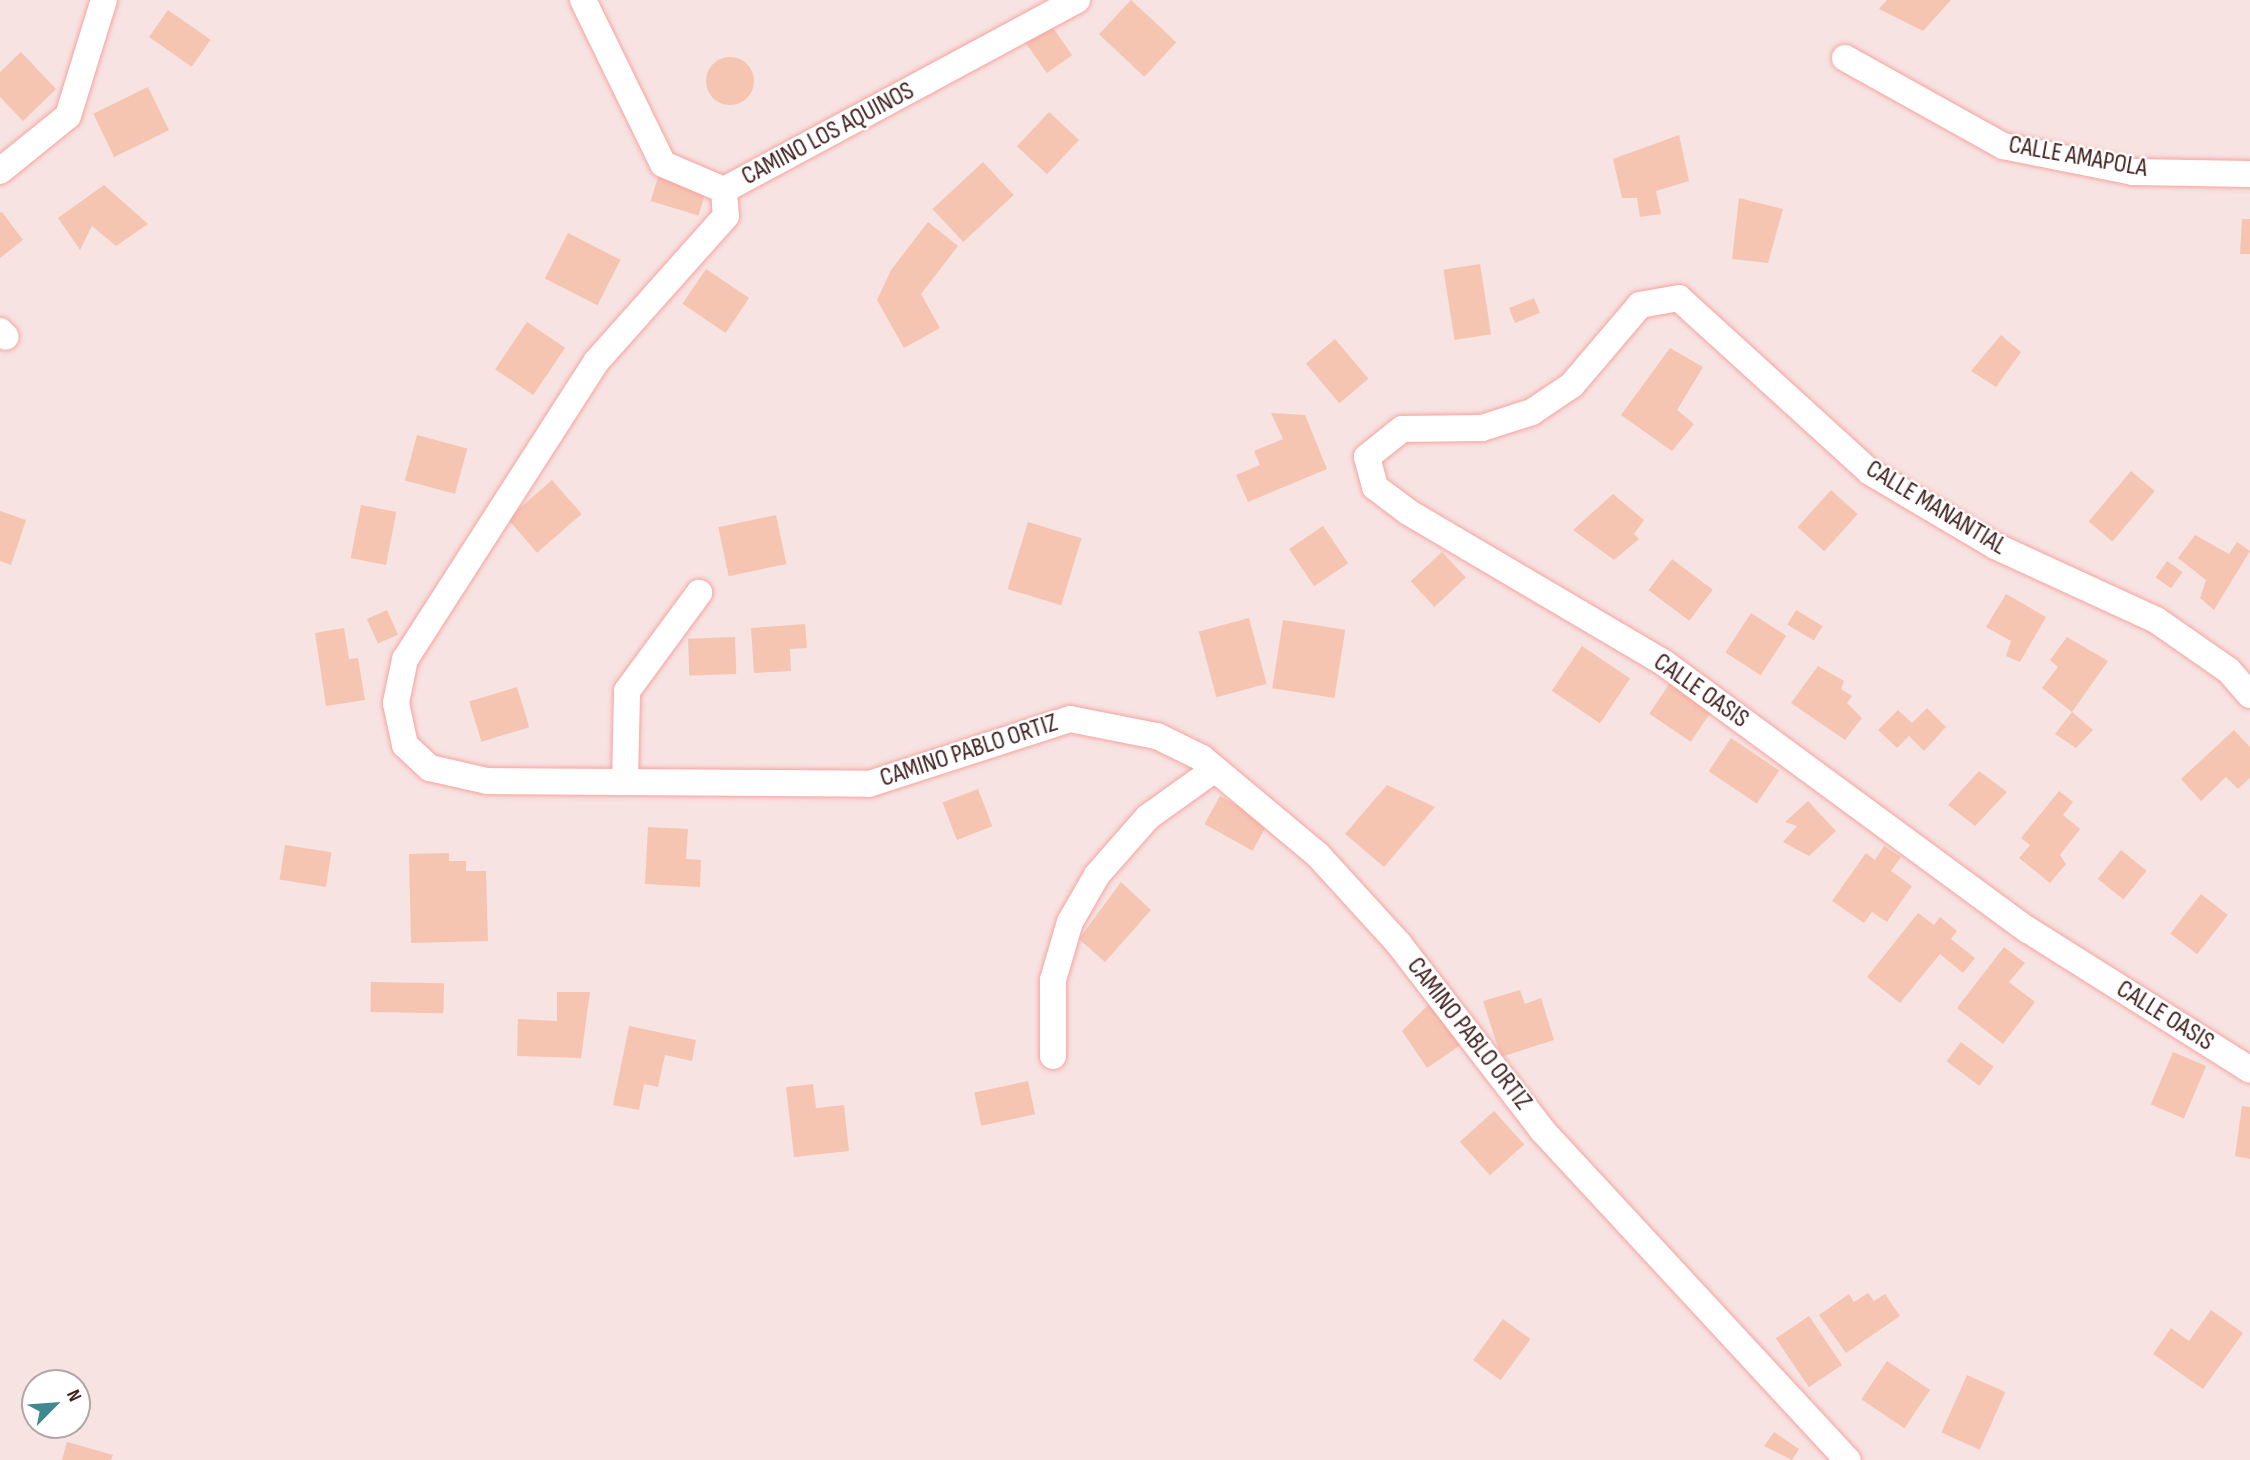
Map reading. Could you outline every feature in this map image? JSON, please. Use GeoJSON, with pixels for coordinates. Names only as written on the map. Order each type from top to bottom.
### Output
{"type":"FeatureCollection","features":[{"type":"Feature","properties":{"kind":"street"},"geometry":{"type":"LineString","coordinates":[[0,172],[68,116],[104,0]]}},
{"type":"Feature","properties":{"kind":"street","name":"CAMINO LOS AQUINOS"},"geometry":{"type":"LineString","coordinates":[[583,0],[663,164],[724,190],[1077,0]]}},
{"type":"Feature","properties":{"kind":"street","name":"CALLE AMAPOLA"},"geometry":{"type":"LineString","coordinates":[[1845,58],[2003,146],[2133,172],[2250,174]]}},
{"type":"Feature","properties":{"kind":"street","name":"CAMINO PABLO ORTIZ"},"geometry":{"type":"LineString","coordinates":[[724,190],[726,216],[596,362],[405,659],[396,703],[405,745],[430,768],[487,781],[869,784],[1070,719],[1157,736],[1215,769],[1336,874],[1467,1028],[1542,1130],[1848,1460]]}},
{"type":"Feature","properties":{"kind":"street","name":"CALLE MANANTIAL"},"geometry":{"type":"LineString","coordinates":[[1589,365],[1640,305],[1679,298],[1870,472],[1995,547],[2156,620],[2228,670],[2250,695]]}},
{"type":"Feature","properties":{"kind":"street","name":"CALLE OASIS"},"geometry":{"type":"LineString","coordinates":[[1589,365],[1532,412],[1482,428],[1402,429],[1367,457],[1375,487],[1664,663],[2028,930],[2250,1070]]}},
{"type":"Feature","properties":{"kind":"street"},"geometry":{"type":"LineString","coordinates":[[625,782],[626,691],[699,593]]}},
{"type":"Feature","properties":{"kind":"street"},"geometry":{"type":"LineString","coordinates":[[1053,1056],[1053,980],[1070,922],[1097,875],[1148,817],[1215,769]]}},
{"type":"Feature","properties":{"kind":"building"},"geometry":{"type":"Polygon","coordinates":[[[1131,0],[1176,42],[1144,77],[1099,34],[1131,0]]]}},
{"type":"Feature","properties":{"kind":"building"},"geometry":{"type":"Polygon","coordinates":[[[1887,0],[1951,0],[1923,31],[1879,9],[1887,0]]]}},
{"type":"Feature","properties":{"kind":"building"},"geometry":{"type":"Polygon","coordinates":[[[168,10],[211,40],[192,67],[149,37],[168,10]]]}},
{"type":"Feature","properties":{"kind":"building"},"geometry":{"type":"Polygon","coordinates":[[[1051,25],[1072,55],[1047,73],[1026,43],[1051,25]]]}},
{"type":"Feature","properties":{"kind":"building"},"geometry":{"type":"Polygon","coordinates":[[[21,52],[56,89],[23,121],[0,97],[0,72],[21,52]]]}},
{"type":"Feature","properties":{"kind":"building"},"geometry":{"type":"Polygon","coordinates":[[[730,57],[747,64],[754,81],[747,98],[730,105],[713,98],[706,81],[713,64],[730,57]]]}},
{"type":"Feature","properties":{"kind":"building"},"geometry":{"type":"Polygon","coordinates":[[[148,87],[169,130],[114,157],[93,114],[148,87]]]}},
{"type":"Feature","properties":{"kind":"building"},"geometry":{"type":"Polygon","coordinates":[[[1049,112],[1079,140],[1047,174],[1017,146],[1049,112]]]}},
{"type":"Feature","properties":{"kind":"building"},"geometry":{"type":"Polygon","coordinates":[[[1679,135],[1689,181],[1656,191],[1661,214],[1640,217],[1637,198],[1622,198],[1613,159],[1679,135]]]}},
{"type":"Feature","properties":{"kind":"building"},"geometry":{"type":"Polygon","coordinates":[[[983,162],[1014,195],[963,242],[933,209],[983,162]]]}},
{"type":"Feature","properties":{"kind":"building"},"geometry":{"type":"Polygon","coordinates":[[[658,177],[706,192],[699,216],[651,201],[658,177]]]}},
{"type":"Feature","properties":{"kind":"building"},"geometry":{"type":"Polygon","coordinates":[[[104,185],[148,224],[116,246],[92,226],[80,250],[58,218],[104,185]]]}},
{"type":"Feature","properties":{"kind":"building"},"geometry":{"type":"Polygon","coordinates":[[[1739,198],[1783,209],[1768,263],[1732,259],[1739,198]]]}},
{"type":"Feature","properties":{"kind":"building"},"geometry":{"type":"Polygon","coordinates":[[[2,212],[23,240],[0,258],[0,213],[2,212]]]}},
{"type":"Feature","properties":{"kind":"building"},"geometry":{"type":"Polygon","coordinates":[[[2242,219],[2250,219],[2250,254],[2240,254],[2242,219]]]}},
{"type":"Feature","properties":{"kind":"building"},"geometry":{"type":"Polygon","coordinates":[[[928,222],[958,246],[921,294],[940,328],[904,348],[877,300],[891,270],[928,222]]]}},
{"type":"Feature","properties":{"kind":"building"},"geometry":{"type":"Polygon","coordinates":[[[568,233],[621,260],[597,305],[545,278],[568,233]]]}},
{"type":"Feature","properties":{"kind":"building"},"geometry":{"type":"Polygon","coordinates":[[[1480,264],[1491,334],[1455,340],[1443,270],[1480,264]]]}},
{"type":"Feature","properties":{"kind":"building"},"geometry":{"type":"Polygon","coordinates":[[[706,269],[749,298],[726,333],[683,304],[706,269]]]}},
{"type":"Feature","properties":{"kind":"building"},"geometry":{"type":"Polygon","coordinates":[[[1534,298],[1540,313],[1515,323],[1509,308],[1534,298]]]}},
{"type":"Feature","properties":{"kind":"building"},"geometry":{"type":"Polygon","coordinates":[[[527,322],[565,348],[533,395],[495,369],[527,322]]]}},
{"type":"Feature","properties":{"kind":"building"},"geometry":{"type":"Polygon","coordinates":[[[2001,335],[2021,352],[1996,387],[1971,371],[2001,335]]]}},
{"type":"Feature","properties":{"kind":"building"},"geometry":{"type":"Polygon","coordinates":[[[1335,339],[1368,379],[1339,403],[1306,363],[1335,339]]]}},
{"type":"Feature","properties":{"kind":"building"},"geometry":{"type":"Polygon","coordinates":[[[1670,348],[1703,367],[1677,410],[1694,424],[1672,451],[1621,415],[1670,348]]]}},
{"type":"Feature","properties":{"kind":"building"},"geometry":{"type":"Polygon","coordinates":[[[1271,413],[1305,415],[1327,469],[1248,502],[1236,475],[1260,465],[1254,451],[1283,439],[1271,413]]]}},
{"type":"Feature","properties":{"kind":"building"},"geometry":{"type":"Polygon","coordinates":[[[417,435],[467,448],[455,494],[405,480],[417,435]]]}},
{"type":"Feature","properties":{"kind":"building"},"geometry":{"type":"Polygon","coordinates":[[[2131,471],[2155,491],[2112,541],[2089,522],[2131,471]]]}},
{"type":"Feature","properties":{"kind":"building"},"geometry":{"type":"Polygon","coordinates":[[[552,480],[582,514],[537,553],[507,519],[552,480]]]}},
{"type":"Feature","properties":{"kind":"building"},"geometry":{"type":"Polygon","coordinates":[[[1831,490],[1858,514],[1824,551],[1798,527],[1831,490]]]}},
{"type":"Feature","properties":{"kind":"building"},"geometry":{"type":"Polygon","coordinates":[[[1613,494],[1644,520],[1634,534],[1639,539],[1614,560],[1573,530],[1613,494]]]}},
{"type":"Feature","properties":{"kind":"building"},"geometry":{"type":"Polygon","coordinates":[[[361,505],[396,512],[386,565],[351,558],[361,505]]]}},
{"type":"Feature","properties":{"kind":"building"},"geometry":{"type":"Polygon","coordinates":[[[0,511],[26,520],[11,565],[0,561],[0,511]]]}},
{"type":"Feature","properties":{"kind":"building"},"geometry":{"type":"Polygon","coordinates":[[[776,515],[786,564],[729,576],[718,527],[776,515]]]}},
{"type":"Feature","properties":{"kind":"building"},"geometry":{"type":"Polygon","coordinates":[[[1028,522],[1082,538],[1061,605],[1008,589],[1028,522]]]}},
{"type":"Feature","properties":{"kind":"building"},"geometry":{"type":"Polygon","coordinates":[[[1323,526],[1348,563],[1314,586],[1289,549],[1323,526]]]}},
{"type":"Feature","properties":{"kind":"building"},"geometry":{"type":"Polygon","coordinates":[[[2195,535],[2229,554],[2237,542],[2250,551],[2214,610],[2200,598],[2206,580],[2178,558],[2195,535]]]}},
{"type":"Feature","properties":{"kind":"building"},"geometry":{"type":"Polygon","coordinates":[[[1442,552],[1466,578],[1434,607],[1411,581],[1442,552]]]}},
{"type":"Feature","properties":{"kind":"building"},"geometry":{"type":"Polygon","coordinates":[[[1672,559],[1713,590],[1689,621],[1649,590],[1672,559]]]}},
{"type":"Feature","properties":{"kind":"building"},"geometry":{"type":"Polygon","coordinates":[[[2167,561],[2183,572],[2171,588],[2156,577],[2167,561]]]}},
{"type":"Feature","properties":{"kind":"building"},"geometry":{"type":"Polygon","coordinates":[[[2006,594],[2046,617],[2020,662],[2006,656],[2011,641],[1986,627],[2006,594]]]}},
{"type":"Feature","properties":{"kind":"building"},"geometry":{"type":"Polygon","coordinates":[[[387,610],[398,635],[378,644],[367,619],[387,610]]]}},
{"type":"Feature","properties":{"kind":"building"},"geometry":{"type":"Polygon","coordinates":[[[1796,610],[1823,626],[1814,641],[1787,625],[1796,610]]]}},
{"type":"Feature","properties":{"kind":"building"},"geometry":{"type":"Polygon","coordinates":[[[1751,613],[1786,636],[1761,675],[1725,652],[1751,613]]]}},
{"type":"Feature","properties":{"kind":"building"},"geometry":{"type":"Polygon","coordinates":[[[1249,618],[1267,684],[1216,697],[1199,631],[1249,618]]]}},
{"type":"Feature","properties":{"kind":"building"},"geometry":{"type":"Polygon","coordinates":[[[1283,620],[1345,630],[1334,698],[1272,688],[1283,620]]]}},
{"type":"Feature","properties":{"kind":"building"},"geometry":{"type":"Polygon","coordinates":[[[805,624],[807,648],[790,649],[791,671],[754,673],[751,628],[805,624]]]}},
{"type":"Feature","properties":{"kind":"building"},"geometry":{"type":"Polygon","coordinates":[[[344,628],[349,659],[358,658],[365,700],[326,706],[315,633],[344,628]]]}},
{"type":"Feature","properties":{"kind":"building"},"geometry":{"type":"Polygon","coordinates":[[[735,637],[736,674],[689,676],[688,639],[735,637]]]}},
{"type":"Feature","properties":{"kind":"building"},"geometry":{"type":"Polygon","coordinates":[[[2067,637],[2108,661],[2072,712],[2042,688],[2058,667],[2050,660],[2067,637]]]}},
{"type":"Feature","properties":{"kind":"building"},"geometry":{"type":"Polygon","coordinates":[[[1582,646],[1630,678],[1600,723],[1552,691],[1582,646]]]}},
{"type":"Feature","properties":{"kind":"building"},"geometry":{"type":"Polygon","coordinates":[[[1818,666],[1844,681],[1841,689],[1852,696],[1847,703],[1862,718],[1845,740],[1791,703],[1818,666]]]}},
{"type":"Feature","properties":{"kind":"building"},"geometry":{"type":"Polygon","coordinates":[[[1670,683],[1711,711],[1691,742],[1649,714],[1670,683]]]}},
{"type":"Feature","properties":{"kind":"building"},"geometry":{"type":"Polygon","coordinates":[[[517,687],[529,727],[481,742],[469,702],[517,687]]]}},
{"type":"Feature","properties":{"kind":"building"},"geometry":{"type":"Polygon","coordinates":[[[1927,708],[1946,727],[1924,751],[1909,736],[1897,748],[1878,730],[1898,710],[1912,723],[1927,708]]]}},
{"type":"Feature","properties":{"kind":"building"},"geometry":{"type":"Polygon","coordinates":[[[2072,712],[2093,730],[2076,748],[2055,734],[2072,712]]]}},
{"type":"Feature","properties":{"kind":"building"},"geometry":{"type":"Polygon","coordinates":[[[2234,730],[2250,747],[2250,778],[2238,789],[2226,777],[2201,801],[2181,779],[2234,730]]]}},
{"type":"Feature","properties":{"kind":"building"},"geometry":{"type":"Polygon","coordinates":[[[1731,738],[1779,770],[1757,804],[1709,771],[1731,738]]]}},
{"type":"Feature","properties":{"kind":"building"},"geometry":{"type":"Polygon","coordinates":[[[1979,771],[2007,792],[1975,826],[1948,805],[1979,771]]]}},
{"type":"Feature","properties":{"kind":"building"},"geometry":{"type":"Polygon","coordinates":[[[1387,785],[1435,807],[1384,867],[1345,834],[1387,785]]]}},
{"type":"Feature","properties":{"kind":"building"},"geometry":{"type":"Polygon","coordinates":[[[978,789],[992,826],[957,840],[943,803],[978,789]]]}},
{"type":"Feature","properties":{"kind":"building"},"geometry":{"type":"Polygon","coordinates":[[[2059,791],[2073,802],[2063,815],[2080,829],[2060,855],[2066,864],[2050,883],[2019,858],[2030,845],[2021,838],[2059,791]]]}},
{"type":"Feature","properties":{"kind":"building"},"geometry":{"type":"Polygon","coordinates":[[[1220,796],[1268,823],[1253,851],[1204,824],[1220,796]]]}},
{"type":"Feature","properties":{"kind":"building"},"geometry":{"type":"Polygon","coordinates":[[[1808,801],[1836,831],[1809,856],[1783,842],[1797,826],[1785,822],[1808,801]]]}},
{"type":"Feature","properties":{"kind":"building"},"geometry":{"type":"Polygon","coordinates":[[[648,827],[688,829],[686,859],[701,860],[700,887],[645,884],[648,827]]]}},
{"type":"Feature","properties":{"kind":"building"},"geometry":{"type":"Polygon","coordinates":[[[285,845],[331,852],[326,887],[280,880],[285,845]]]}},
{"type":"Feature","properties":{"kind":"building"},"geometry":{"type":"Polygon","coordinates":[[[1884,846],[1901,857],[1891,871],[1912,886],[1887,922],[1872,912],[1864,923],[1832,901],[1866,853],[1875,860],[1884,846]]]}},
{"type":"Feature","properties":{"kind":"building"},"geometry":{"type":"Polygon","coordinates":[[[2121,850],[2147,871],[2123,900],[2098,879],[2121,850]]]}},
{"type":"Feature","properties":{"kind":"building"},"geometry":{"type":"Polygon","coordinates":[[[449,853],[449,861],[466,861],[466,871],[486,871],[488,941],[411,943],[409,854],[449,853]]]}},
{"type":"Feature","properties":{"kind":"building"},"geometry":{"type":"Polygon","coordinates":[[[1121,882],[1151,910],[1105,962],[1079,939],[1121,882]]]}},
{"type":"Feature","properties":{"kind":"building"},"geometry":{"type":"Polygon","coordinates":[[[2201,894],[2228,915],[2197,954],[2170,933],[2201,894]]]}},
{"type":"Feature","properties":{"kind":"building"},"geometry":{"type":"Polygon","coordinates":[[[1918,913],[1934,925],[1940,917],[1957,931],[1951,939],[1975,958],[1963,973],[1940,954],[1900,1003],[1867,977],[1918,913]]]}},
{"type":"Feature","properties":{"kind":"building"},"geometry":{"type":"Polygon","coordinates":[[[2004,947],[2025,963],[2009,982],[2035,1002],[2003,1044],[1957,1008],[2004,947]]]}},
{"type":"Feature","properties":{"kind":"building"},"geometry":{"type":"Polygon","coordinates":[[[371,982],[444,983],[443,1013],[370,1012],[371,982]]]}},
{"type":"Feature","properties":{"kind":"building"},"geometry":{"type":"Polygon","coordinates":[[[1520,990],[1525,1004],[1541,998],[1554,1040],[1501,1057],[1483,1001],[1520,990]]]}},
{"type":"Feature","properties":{"kind":"building"},"geometry":{"type":"Polygon","coordinates":[[[557,992],[590,992],[581,1058],[517,1056],[518,1019],[557,1021],[557,992]]]}},
{"type":"Feature","properties":{"kind":"building"},"geometry":{"type":"Polygon","coordinates":[[[1435,998],[1465,1042],[1427,1068],[1402,1031],[1435,998]]]}},
{"type":"Feature","properties":{"kind":"building"},"geometry":{"type":"Polygon","coordinates":[[[629,1026],[696,1040],[692,1061],[665,1055],[658,1087],[644,1084],[639,1110],[613,1105],[629,1026]]]}},
{"type":"Feature","properties":{"kind":"building"},"geometry":{"type":"Polygon","coordinates":[[[1961,1042],[1994,1067],[1979,1086],[1947,1061],[1961,1042]]]}},
{"type":"Feature","properties":{"kind":"building"},"geometry":{"type":"Polygon","coordinates":[[[2173,1052],[2206,1066],[2184,1119],[2151,1104],[2173,1052]]]}},
{"type":"Feature","properties":{"kind":"building"},"geometry":{"type":"Polygon","coordinates":[[[1028,1081],[1035,1114],[981,1126],[974,1092],[1028,1081]]]}},
{"type":"Feature","properties":{"kind":"building"},"geometry":{"type":"Polygon","coordinates":[[[813,1084],[816,1108],[844,1105],[849,1151],[794,1157],[786,1087],[813,1084]]]}},
{"type":"Feature","properties":{"kind":"building"},"geometry":{"type":"Polygon","coordinates":[[[2242,1106],[2250,1107],[2250,1159],[2235,1156],[2242,1106]]]}},
{"type":"Feature","properties":{"kind":"building"},"geometry":{"type":"Polygon","coordinates":[[[1494,1111],[1524,1144],[1490,1175],[1460,1142],[1494,1111]]]}},
{"type":"Feature","properties":{"kind":"building"},"geometry":{"type":"Polygon","coordinates":[[[1868,1293],[1874,1301],[1885,1294],[1900,1316],[1846,1353],[1819,1315],[1849,1294],[1854,1302],[1868,1293]]]}},
{"type":"Feature","properties":{"kind":"building"},"geometry":{"type":"Polygon","coordinates":[[[2211,1310],[2243,1333],[2203,1389],[2153,1354],[2171,1328],[2189,1341],[2211,1310]]]}},
{"type":"Feature","properties":{"kind":"building"},"geometry":{"type":"Polygon","coordinates":[[[1809,1316],[1842,1365],[1809,1387],[1776,1338],[1809,1316]]]}},
{"type":"Feature","properties":{"kind":"building"},"geometry":{"type":"Polygon","coordinates":[[[1503,1319],[1531,1339],[1501,1380],[1473,1360],[1503,1319]]]}},
{"type":"Feature","properties":{"kind":"building"},"geometry":{"type":"Polygon","coordinates":[[[1887,1361],[1930,1390],[1904,1428],[1861,1399],[1887,1361]]]}},
{"type":"Feature","properties":{"kind":"building"},"geometry":{"type":"Polygon","coordinates":[[[1967,1375],[2005,1392],[1980,1450],[1941,1433],[1967,1375]]]}},
{"type":"Feature","properties":{"kind":"building"},"geometry":{"type":"Polygon","coordinates":[[[1774,1432],[1799,1449],[1792,1460],[1764,1446],[1774,1432]]]}},
{"type":"Feature","properties":{"kind":"building"},"geometry":{"type":"Polygon","coordinates":[[[67,1442],[113,1455],[111,1460],[62,1460],[67,1442]]]}}]}
